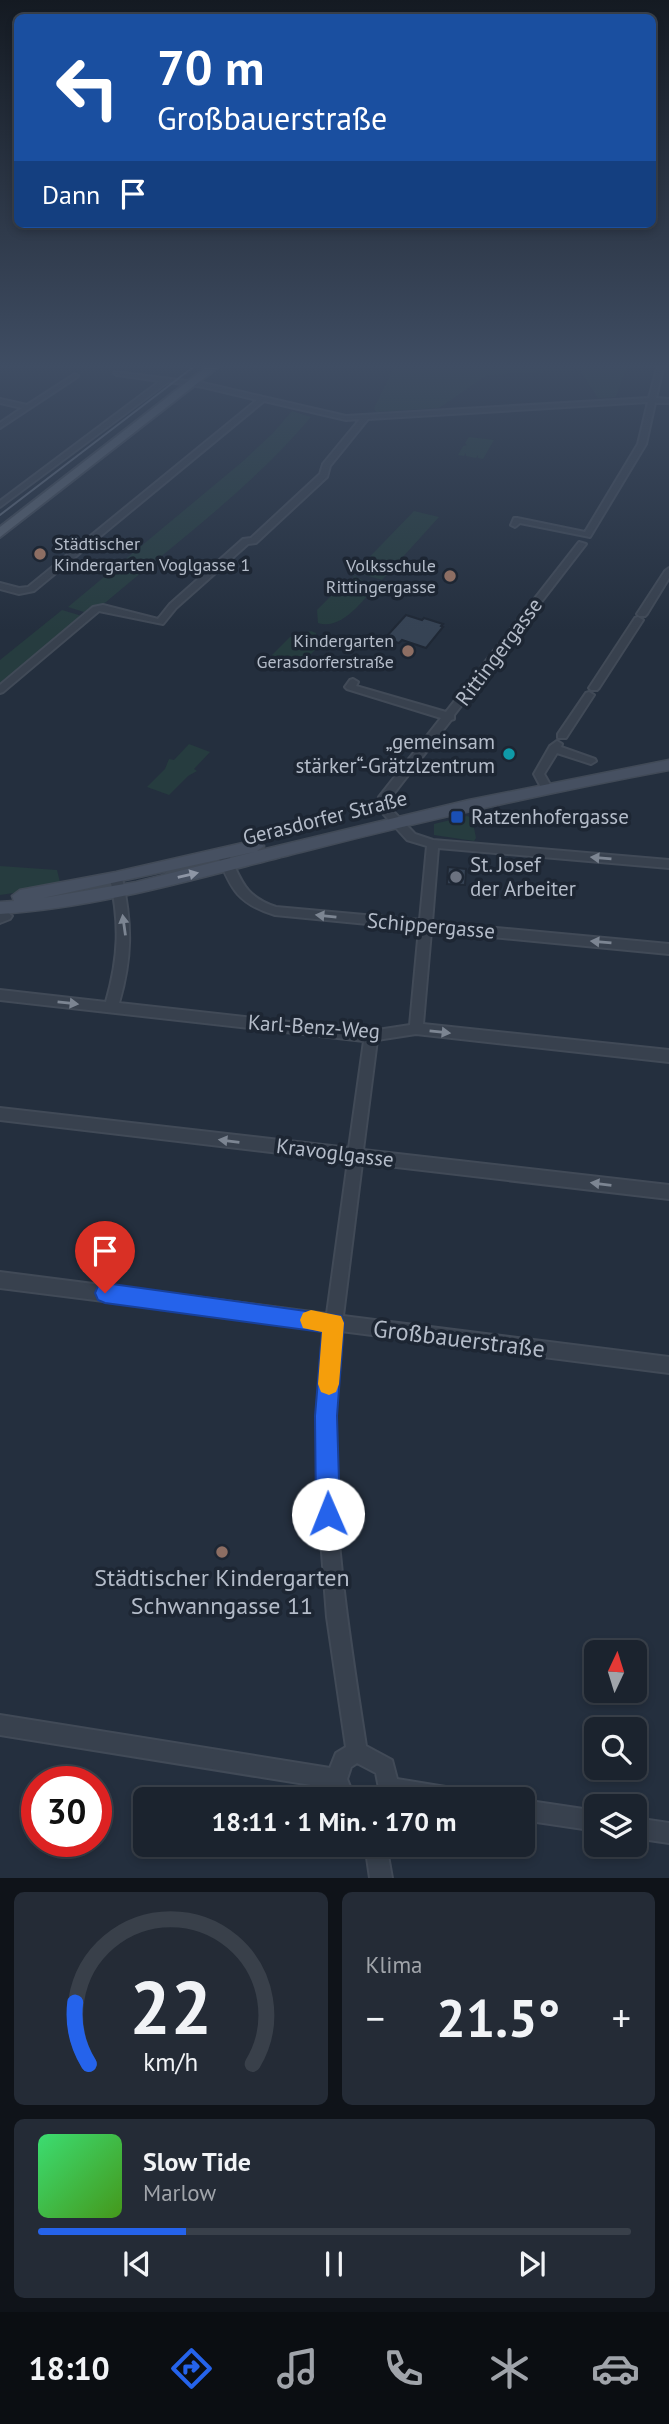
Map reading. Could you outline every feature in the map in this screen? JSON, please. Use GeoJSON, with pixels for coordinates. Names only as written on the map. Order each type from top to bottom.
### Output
{"type":"FeatureCollection","features":[{"type":"Feature","properties":{"kind":"main road"},"geometry":{"type":"LineString","coordinates":[[0,522],[89,456]]}},
{"type":"Feature","properties":{"kind":"main road"},"geometry":{"type":"LineString","coordinates":[[0,533],[96,456]]}},
{"type":"Feature","properties":{"kind":"main road","name":"Gerasdorfer Straße"},"geometry":{"type":"LineString","coordinates":[[2,914],[394,819],[546,785],[665,765]]}},
{"type":"Feature","properties":{"kind":"main road","name":"Gerasdorfer Straße"},"geometry":{"type":"LineString","coordinates":[[0,897],[117,884]]}},
{"type":"Feature","properties":{"kind":"street"},"geometry":{"type":"LineString","coordinates":[[0,505],[66,456]]}},
{"type":"Feature","properties":{"kind":"street"},"geometry":{"type":"LineString","coordinates":[[0,586],[24,592],[193,456]]}},
{"type":"Feature","properties":{"kind":"street"},"geometry":{"type":"LineString","coordinates":[[0,690],[88,615],[103,608],[160,622],[173,606],[247,541],[253,541],[324,475],[326,466],[334,456]]}},
{"type":"Feature","properties":{"kind":"street"},"geometry":{"type":"LineString","coordinates":[[515,524],[517,520],[587,535],[635,456]]}},
{"type":"Feature","properties":{"kind":"street","name":"Rittingergasse"},"geometry":{"type":"LineString","coordinates":[[394,819],[382,807],[383,800],[582,544]]}},
{"type":"Feature","properties":{"kind":"street"},"geometry":{"type":"LineString","coordinates":[[546,785],[539,774],[669,571]]}},
{"type":"Feature","properties":{"kind":"street"},"geometry":{"type":"LineString","coordinates":[[354,682],[350,687],[450,717]]}},
{"type":"Feature","properties":{"kind":"street"},"geometry":{"type":"LineString","coordinates":[[558,742],[591,761]]}},
{"type":"Feature","properties":{"kind":"street"},"geometry":{"type":"LineString","coordinates":[[394,819],[411,837],[433,844],[669,864]]}},
{"type":"Feature","properties":{"kind":"street"},"geometry":{"type":"LineString","coordinates":[[416,1029],[433,844]]}},
{"type":"Feature","properties":{"kind":"street","name":"Schippergasse"},"geometry":{"type":"LineString","coordinates":[[225,859],[240,892],[262,907],[275,911],[669,949]]}},
{"type":"Feature","properties":{"kind":"street"},"geometry":{"type":"LineString","coordinates":[[111,1007],[125,956],[125,929],[117,884]]}},
{"type":"Feature","properties":{"kind":"street","name":"Karl-Benz-Weg"},"geometry":{"type":"LineString","coordinates":[[0,995],[371,1036],[416,1029],[669,1056]]}},
{"type":"Feature","properties":{"kind":"street"},"geometry":{"type":"LineString","coordinates":[[357,1752],[336,1617],[328,1514],[326,1416],[334,1323],[371,1036]]}},
{"type":"Feature","properties":{"kind":"street","name":"Kravoglgasse"},"geometry":{"type":"LineString","coordinates":[[0,1114],[669,1192]]}},
{"type":"Feature","properties":{"kind":"street","name":"Großbauerstraße"},"geometry":{"type":"LineString","coordinates":[[0,1280],[669,1365]]}},
{"type":"Feature","properties":{"kind":"street"},"geometry":{"type":"LineString","coordinates":[[0,1725],[337,1779]]}},
{"type":"Feature","properties":{"kind":"street"},"geometry":{"type":"LineString","coordinates":[[340,1787],[337,1779],[343,1759],[357,1752]]}},
{"type":"Feature","properties":{"kind":"street"},"geometry":{"type":"LineString","coordinates":[[357,1752],[385,1768],[387,1787]]}},
{"type":"Feature","properties":{"kind":"street"},"geometry":{"type":"LineString","coordinates":[[535,1812],[584,1819]]}},
{"type":"Feature","properties":{"kind":"street"},"geometry":{"type":"LineString","coordinates":[[647,1830],[669,1833]]}},
{"type":"Feature","properties":{"kind":"street"},"geometry":{"type":"LineString","coordinates":[[377,1857],[381,1878]]}},
{"type":"Feature","properties":{"kind":"green space"},"geometry":{"type":"Polygon","coordinates":[[[249,456],[275,456],[213,514],[106,602],[87,613],[68,607],[249,456]]]}},
{"type":"Feature","properties":{"kind":"green space"},"geometry":{"type":"Polygon","coordinates":[[[414,511],[439,517],[382,580],[355,572],[414,511]]]}},
{"type":"Feature","properties":{"kind":"green space"},"geometry":{"type":"Polygon","coordinates":[[[353,575],[364,581],[379,583],[344,618],[327,624],[318,623],[317,610],[343,584],[347,585],[353,575]]]}},
{"type":"Feature","properties":{"kind":"green space"},"geometry":{"type":"Polygon","coordinates":[[[62,610],[82,616],[0,686],[0,660],[62,610]]]}},
{"type":"Feature","properties":{"kind":"green space"},"geometry":{"type":"Polygon","coordinates":[[[311,631],[316,633],[318,647],[297,668],[268,659],[290,637],[311,631]]]}},
{"type":"Feature","properties":{"kind":"green space"},"geometry":{"type":"Polygon","coordinates":[[[189,744],[210,752],[194,769],[197,771],[169,795],[147,787],[165,769],[169,759],[174,760],[189,744]]]}},
{"type":"Feature","properties":{"kind":"green space"},"geometry":{"type":"Polygon","coordinates":[[[467,816],[472,818],[476,838],[474,841],[434,835],[434,824],[467,816]]]}},
{"type":"Feature","properties":{"kind":"green space"},"geometry":{"type":"Polygon","coordinates":[[[0,866],[57,870],[61,886],[0,895],[0,866]]]}},
{"type":"Feature","properties":{"kind":"building","name":"Kindergarten Gerasdorferstraße"},"geometry":{"type":"Polygon","coordinates":[[[406,615],[443,624],[443,627],[426,648],[402,640],[399,643],[389,640],[386,637],[406,615]]]}},
{"type":"Feature","properties":{"kind":"building","name":"St. Josef der Arbeiter"},"geometry":{"type":"Polygon","coordinates":[[[448,867],[466,869],[465,885],[447,884],[448,867]]]}},
{"type":"Feature","properties":{"kind":"tram line"},"geometry":{"type":"LineString","coordinates":[[0,515],[78,456]]}},
{"type":"Feature","properties":{"kind":"slow traffic"},"geometry":{"type":"LineString","coordinates":[[311,1320],[334,1323],[329,1384]]}},
{"type":"Feature","properties":{"kind":"place","name":"Städtischer Kindergarten Voglgasse 1"},"geometry":{"type":"Point","coordinates":[40,554]}},
{"type":"Feature","properties":{"kind":"place","name":"Volksschule Rittingergasse"},"geometry":{"type":"Point","coordinates":[450,576]}},
{"type":"Feature","properties":{"kind":"place","name":"Kindergarten Gerasdorferstraße"},"geometry":{"type":"Point","coordinates":[408,651]}},
{"type":"Feature","properties":{"kind":"place","name":"„gemeinsam stärker“-Grätzlzentrum"},"geometry":{"type":"Point","coordinates":[509,754]}},
{"type":"Feature","properties":{"kind":"place","name":"Ratzenhofergasse"},"geometry":{"type":"Point","coordinates":[457,817]}},
{"type":"Feature","properties":{"kind":"place","name":"St. Josef der Arbeiter"},"geometry":{"type":"Point","coordinates":[456,877]}},
{"type":"Feature","properties":{"kind":"place","name":"Städtischer Kindergarten Schwanngasse 11"},"geometry":{"type":"Point","coordinates":[222,1552]}},
{"type":"Feature","properties":{"kind":"route"},"geometry":{"type":"LineString","coordinates":[[105,1293],[334,1323],[326,1416],[328,1514]]}}]}
